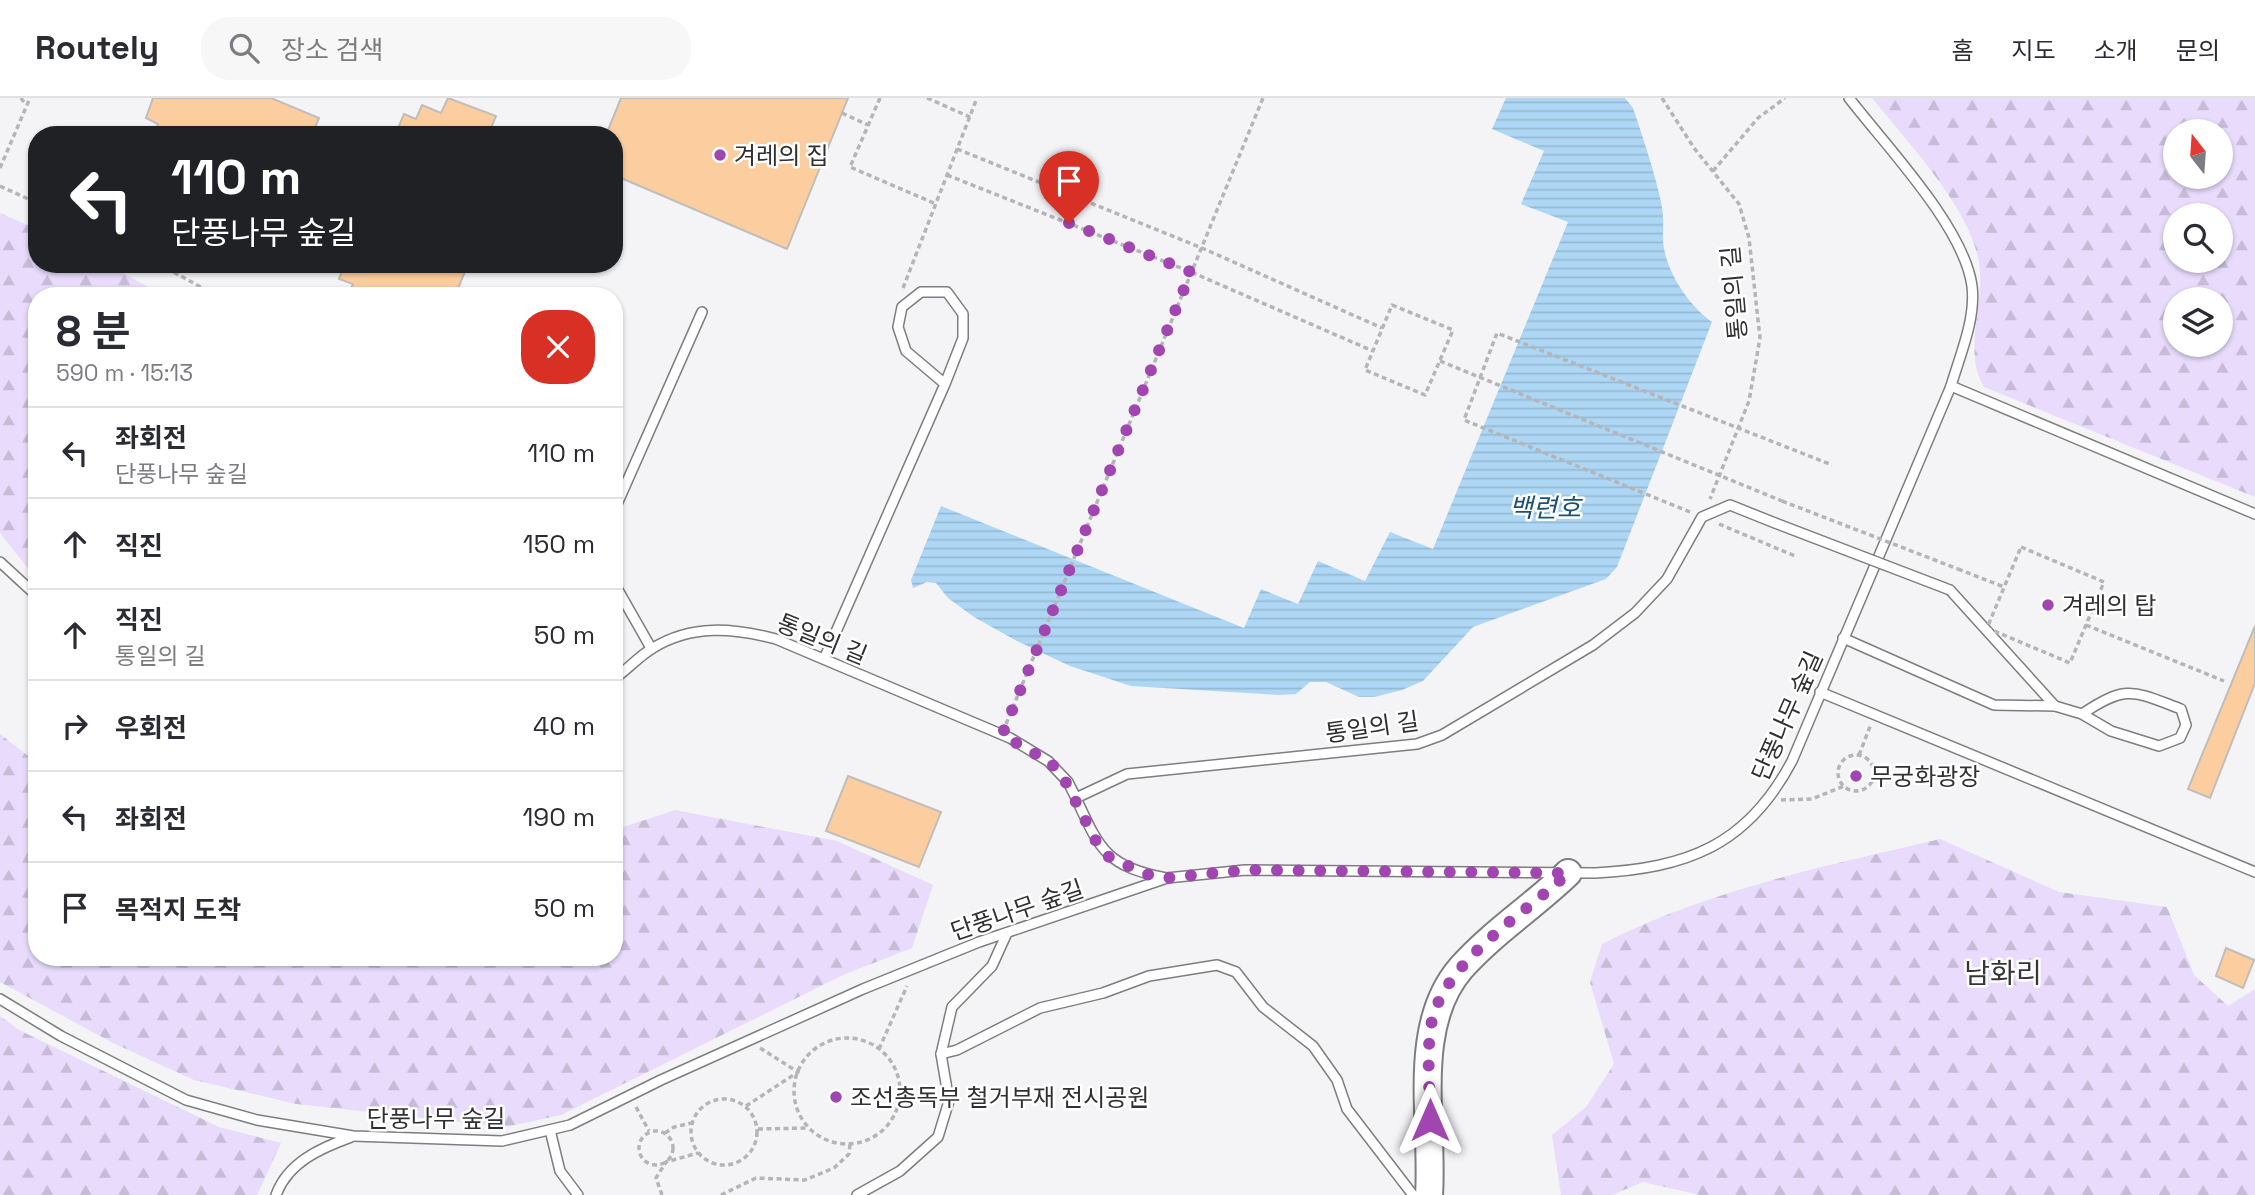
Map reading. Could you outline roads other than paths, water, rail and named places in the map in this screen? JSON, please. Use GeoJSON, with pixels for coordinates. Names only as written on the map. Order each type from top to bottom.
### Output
{"type":"FeatureCollection","features":[{"type":"Feature","properties":{"kind":"street"},"geometry":{"type":"LineString","coordinates":[[1429,1195],[1430,1031],[1439,1000],[1460,970],[1489,940],[1537,903],[1568,873]]}},
{"type":"Feature","properties":{"kind":"lane","name":"단풍나무 숲길"},"geometry":{"type":"LineString","coordinates":[[0,999],[61,1036],[186,1100],[257,1120],[353,1136],[502,1141],[570,1125],[748,1041],[915,968],[1167,878],[1245,870],[1621,872],[1692,856],[1723,840],[1769,801],[1792,761],[1951,386],[1969,321],[1972,287],[1964,257],[1945,221],[1849,98]]}},
{"type":"Feature","properties":{"kind":"lane"},"geometry":{"type":"LineString","coordinates":[[824,659],[944,384],[963,338],[963,314],[947,292],[921,292],[902,307],[898,327],[906,351],[944,384]]}},
{"type":"Feature","properties":{"kind":"lane"},"geometry":{"type":"LineString","coordinates":[[623,491],[702,312]]}},
{"type":"Feature","properties":{"kind":"lane"},"geometry":{"type":"LineString","coordinates":[[1951,386],[2255,514]]}},
{"type":"Feature","properties":{"kind":"lane","name":"통일의 길"},"geometry":{"type":"LineString","coordinates":[[623,672],[652,648],[692,632],[741,630],[776,639],[1002,735],[1048,761],[1068,782],[1076,798],[1127,774],[1417,744],[1443,736],[1593,645],[1635,613],[1667,579],[1702,517],[1730,505],[1950,590],[2055,706]]}},
{"type":"Feature","properties":{"kind":"lane"},"geometry":{"type":"LineString","coordinates":[[0,562],[28,588]]}},
{"type":"Feature","properties":{"kind":"lane"},"geometry":{"type":"LineString","coordinates":[[623,598],[652,648]]}},
{"type":"Feature","properties":{"kind":"lane"},"geometry":{"type":"LineString","coordinates":[[1843,638],[1994,705],[2055,706],[2082,714],[2111,732],[2159,746],[2180,738],[2186,726],[2180,709],[2135,691],[2109,696],[2082,714]]}},
{"type":"Feature","properties":{"kind":"lane"},"geometry":{"type":"LineString","coordinates":[[1820,692],[2255,872]]}},
{"type":"Feature","properties":{"kind":"lane"},"geometry":{"type":"LineString","coordinates":[[1076,798],[1096,841],[1107,856],[1145,874],[1167,878]]}},
{"type":"Feature","properties":{"kind":"lane"},"geometry":{"type":"LineString","coordinates":[[857,1195],[901,1171],[938,1137],[949,1101],[941,1054],[952,1007],[992,966],[1007,933]]}},
{"type":"Feature","properties":{"kind":"lane"},"geometry":{"type":"LineString","coordinates":[[941,1054],[957,1050],[1040,1008],[1103,993],[1149,976],[1217,965],[1236,972],[1263,1007],[1313,1046],[1337,1080],[1347,1109],[1413,1195]]}},
{"type":"Feature","properties":{"kind":"lane"},"geometry":{"type":"LineString","coordinates":[[550,1130],[560,1171],[578,1195]]}},
{"type":"Feature","properties":{"kind":"lane"},"geometry":{"type":"LineString","coordinates":[[276,1195],[279,1186],[310,1152],[353,1136]]}},
{"type":"Feature","properties":{"kind":"water","name":"백련호"},"geometry":{"type":"Polygon","coordinates":[[[1506,98],[1625,98],[1633,108],[1658,190],[1663,211],[1664,250],[1668,262],[1686,296],[1712,322],[1617,567],[1606,579],[1473,627],[1423,681],[1374,697],[1359,697],[1326,682],[1310,682],[1296,694],[1279,695],[1131,686],[1070,666],[1015,640],[974,617],[948,598],[936,583],[927,582],[913,588],[911,580],[941,506],[1244,628],[1261,589],[1298,604],[1318,561],[1365,581],[1390,532],[1433,549],[1568,222],[1521,204],[1544,151],[1492,129],[1506,98]]]}},
{"type":"Feature","properties":{"kind":"place","name":"겨레의 집"},"geometry":{"type":"Point","coordinates":[720,155]}},
{"type":"Feature","properties":{"kind":"place","name":"겨레의 탑"},"geometry":{"type":"Point","coordinates":[2048,605]}},
{"type":"Feature","properties":{"kind":"place","name":"무궁화광장"},"geometry":{"type":"Point","coordinates":[1856,776]}},
{"type":"Feature","properties":{"kind":"place","name":"조선총독부 철거부재 전시공원"},"geometry":{"type":"Point","coordinates":[836,1097]}},
{"type":"Feature","properties":{"kind":"district","name":"남화리"},"geometry":{"type":"Point","coordinates":[2003,973]}}]}
